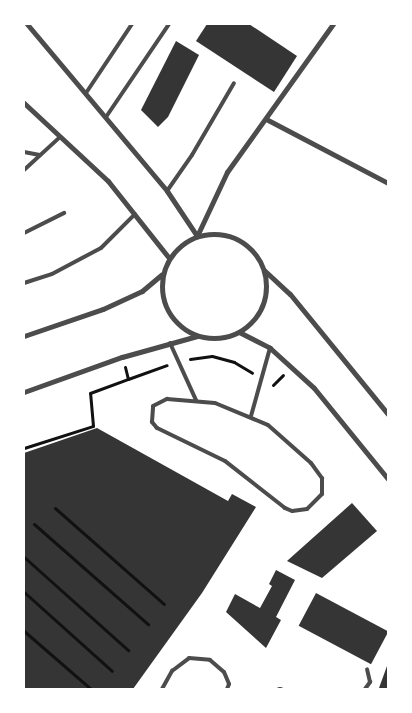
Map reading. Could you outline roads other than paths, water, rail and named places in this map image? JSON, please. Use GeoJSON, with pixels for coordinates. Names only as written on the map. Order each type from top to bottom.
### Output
{"type":"FeatureCollection","features":[{"type":"Feature","properties":{"kind":"street"},"geometry":{"type":"LineString","coordinates":[[27,24],[167,191],[197,236]]}},
{"type":"Feature","properties":{"kind":"street"},"geometry":{"type":"LineString","coordinates":[[197,236],[227,172],[333,24]]}},
{"type":"Feature","properties":{"kind":"street"},"geometry":{"type":"LineString","coordinates":[[24,102],[108,181],[136,213],[169,258]]}},
{"type":"Feature","properties":{"kind":"street"},"geometry":{"type":"LineString","coordinates":[[266,118],[388,182]]}},
{"type":"Feature","properties":{"kind":"street"},"geometry":{"type":"LineString","coordinates":[[196,336],[172,318],[161,290],[162,274],[169,258],[181,245],[197,236],[214,233],[245,244],[265,271],[290,294],[388,414]]}},
{"type":"Feature","properties":{"kind":"street"},"geometry":{"type":"LineString","coordinates":[[24,392],[122,357],[170,343],[196,336],[226,338],[239,332],[253,322],[263,306],[267,289],[265,271]]}},
{"type":"Feature","properties":{"kind":"street"},"geometry":{"type":"LineString","coordinates":[[24,336],[103,308],[142,291],[162,274]]}},
{"type":"Feature","properties":{"kind":"street"},"geometry":{"type":"LineString","coordinates":[[239,332],[270,348],[314,388],[388,479]]}},
{"type":"Feature","properties":{"kind":"lane"},"geometry":{"type":"LineString","coordinates":[[86,93],[132,24]]}},
{"type":"Feature","properties":{"kind":"lane"},"geometry":{"type":"LineString","coordinates":[[106,117],[169,24]]}},
{"type":"Feature","properties":{"kind":"lane"},"geometry":{"type":"LineString","coordinates":[[167,191],[192,155],[234,83]]}},
{"type":"Feature","properties":{"kind":"lane"},"geometry":{"type":"LineString","coordinates":[[24,170],[60,136]]}},
{"type":"Feature","properties":{"kind":"lane"},"geometry":{"type":"LineString","coordinates":[[24,152],[40,155]]}},
{"type":"Feature","properties":{"kind":"lane"},"geometry":{"type":"LineString","coordinates":[[24,233],[64,213]]}},
{"type":"Feature","properties":{"kind":"lane"},"geometry":{"type":"LineString","coordinates":[[24,283],[52,274],[100,248],[136,213]]}},
{"type":"Feature","properties":{"kind":"lane"},"geometry":{"type":"LineString","coordinates":[[170,343],[196,400]]}},
{"type":"Feature","properties":{"kind":"lane"},"geometry":{"type":"LineString","coordinates":[[251,416],[270,348]]}},
{"type":"Feature","properties":{"kind":"lane"},"geometry":{"type":"LineString","coordinates":[[196,400],[251,416],[298,449],[322,478],[322,494],[306,508],[292,511],[285,508],[225,461],[156,428],[152,422],[153,406],[159,401],[196,400]]}},
{"type":"Feature","properties":{"kind":"lane"},"geometry":{"type":"LineString","coordinates":[[162,689],[172,671],[189,658],[210,660],[224,672],[229,684],[227,689]]}},
{"type":"Feature","properties":{"kind":"lane"},"geometry":{"type":"LineString","coordinates":[[366,689],[370,682],[368,669]]}}]}
